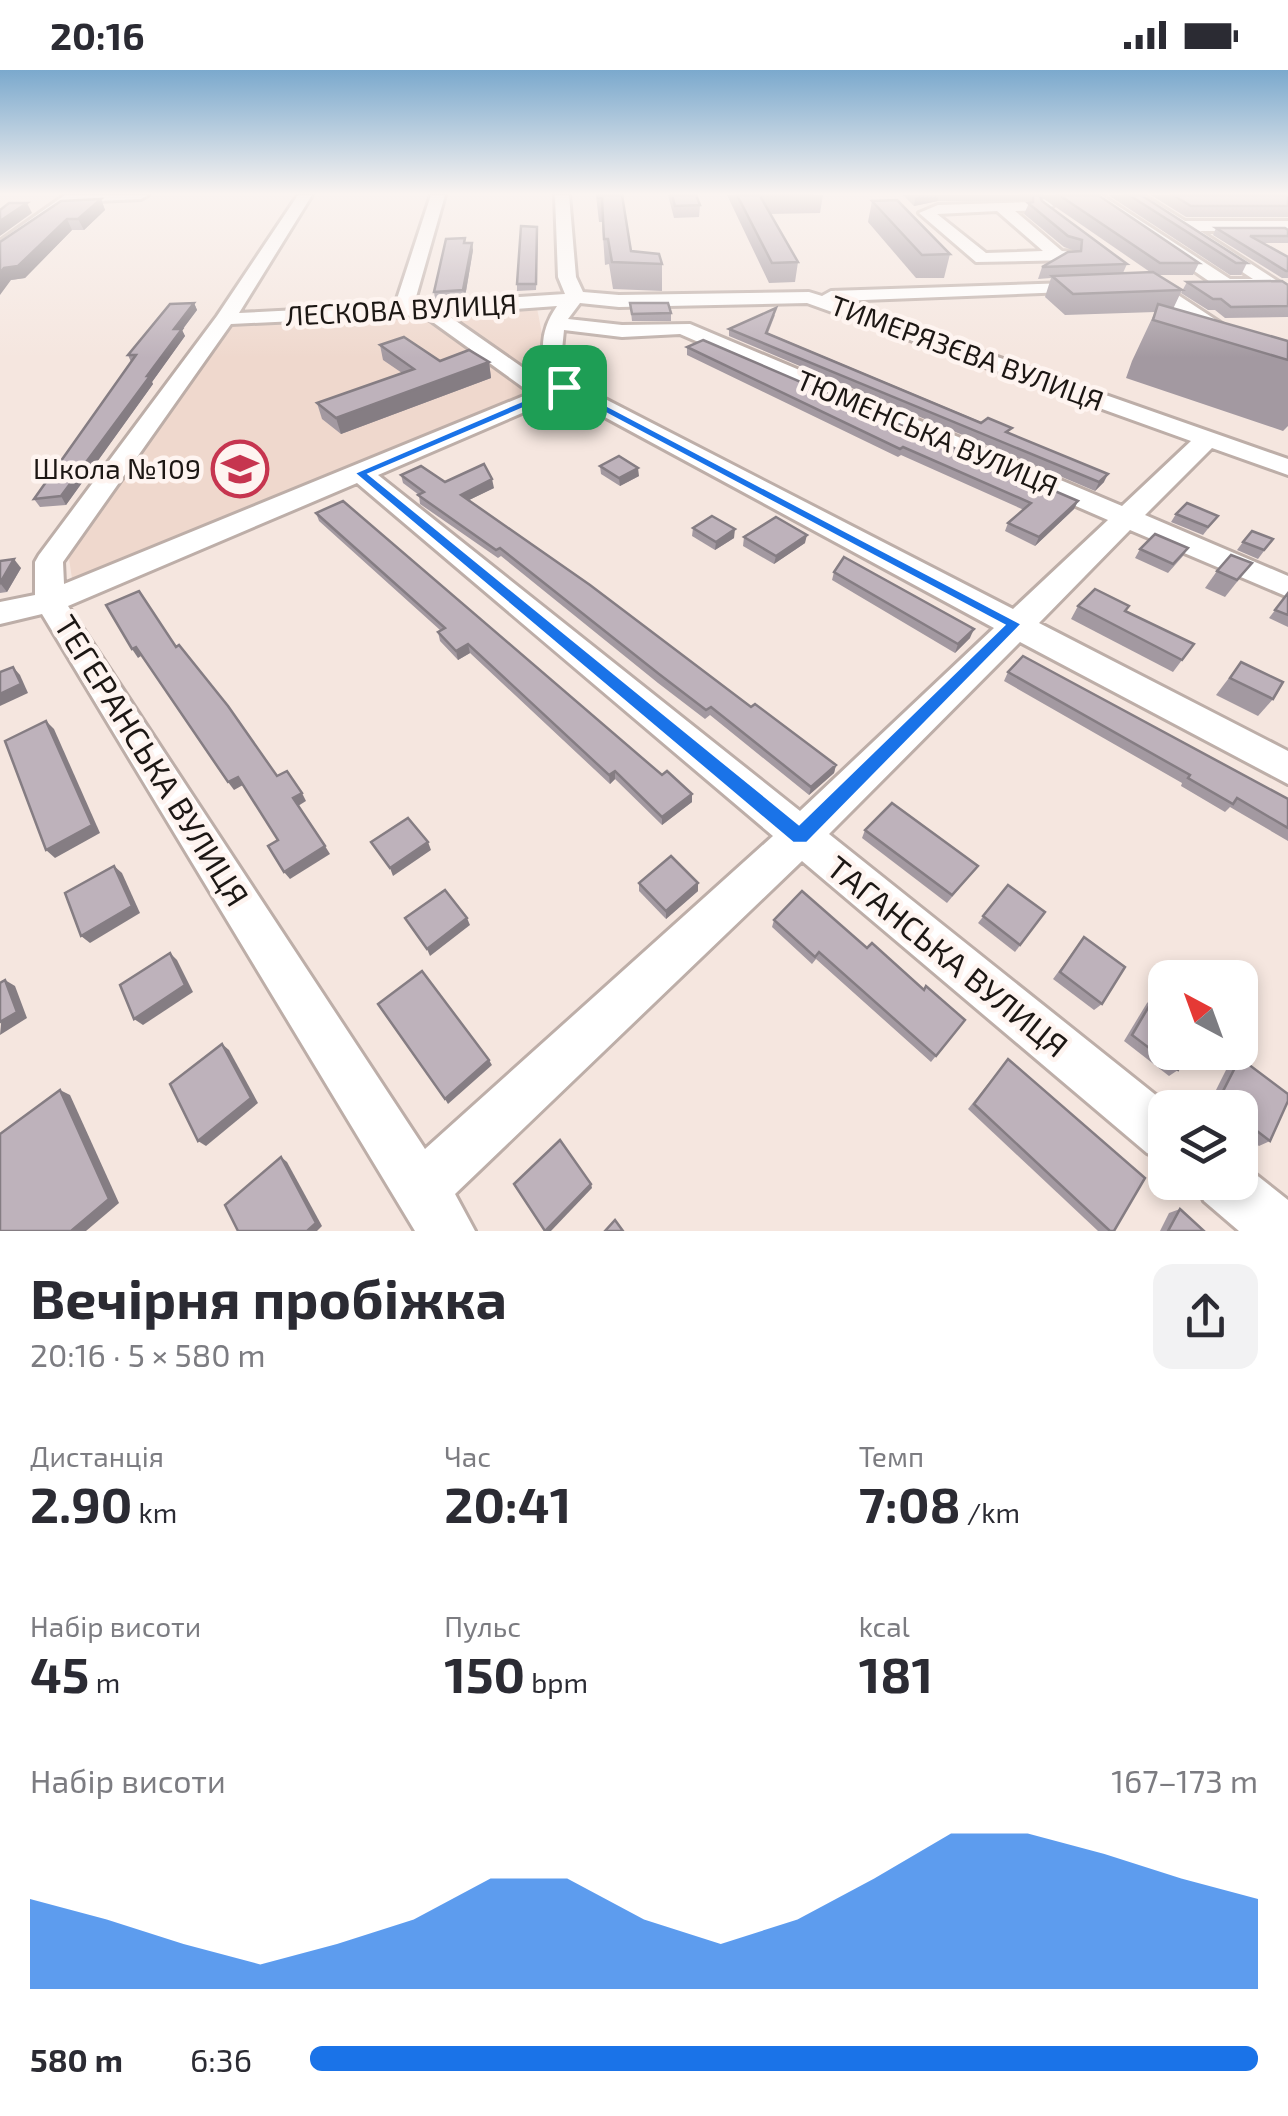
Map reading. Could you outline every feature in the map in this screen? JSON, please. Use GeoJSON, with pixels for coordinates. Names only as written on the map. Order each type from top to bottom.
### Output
{"type":"FeatureCollection","features":[{"type":"Feature","properties":{"kind":"street","name":"ТЕГЕРАНСЬКА ВУЛИЦЯ"},"geometry":{"type":"LineString","coordinates":[[270,249],[49,562],[50,602],[436,1218]]}},
{"type":"Feature","properties":{"kind":"street"},"geometry":{"type":"LineString","coordinates":[[403,310],[422,249]]}},
{"type":"Feature","properties":{"kind":"street"},"geometry":{"type":"LineString","coordinates":[[556,391],[550,356],[559,312],[576,297],[567,276],[565,249]]}},
{"type":"Feature","properties":{"kind":"street"},"geometry":{"type":"LineString","coordinates":[[971,249],[982,258],[1091,256]]}},
{"type":"Feature","properties":{"kind":"street"},"geometry":{"type":"LineString","coordinates":[[1050,249],[1058,256]]}},
{"type":"Feature","properties":{"kind":"street"},"geometry":{"type":"LineString","coordinates":[[1144,249],[1181,280]]}},
{"type":"Feature","properties":{"kind":"street"},"geometry":{"type":"LineString","coordinates":[[1166,249],[1225,284]]}},
{"type":"Feature","properties":{"kind":"street"},"geometry":{"type":"LineString","coordinates":[[1220,249],[1281,287]]}},
{"type":"Feature","properties":{"kind":"street"},"geometry":{"type":"LineString","coordinates":[[808,297],[1181,280],[1281,287]]}},
{"type":"Feature","properties":{"kind":"street"},"geometry":{"type":"LineString","coordinates":[[1131,282],[1288,377]]}},
{"type":"Feature","properties":{"kind":"street","name":"ЛЕСКОВА ВУЛИЦЯ"},"geometry":{"type":"LineString","coordinates":[[224,319],[546,303],[576,297]]}},
{"type":"Feature","properties":{"kind":"street","name":"ТИМЕРЯЗЄВА ВУЛИЦЯ"},"geometry":{"type":"LineString","coordinates":[[576,297],[620,301],[808,297],[1288,467]]}},
{"type":"Feature","properties":{"kind":"street"},"geometry":{"type":"LineString","coordinates":[[428,309],[556,391],[1014,624],[1288,770]]}},
{"type":"Feature","properties":{"kind":"street","name":"ТЮМЕНСЬКА ВУЛИЦЯ"},"geometry":{"type":"LineString","coordinates":[[557,323],[622,330],[683,328],[1288,587]]}},
{"type":"Feature","properties":{"kind":"street"},"geometry":{"type":"LineString","coordinates":[[0,613],[50,602],[556,391]]}},
{"type":"Feature","properties":{"kind":"street"},"geometry":{"type":"LineString","coordinates":[[436,1218],[800,837],[1208,438]]}},
{"type":"Feature","properties":{"kind":"street","name":"ТАГАНСЬКА ВУЛИЦЯ"},"geometry":{"type":"LineString","coordinates":[[360,473],[1148,1121]]}},
{"type":"Feature","properties":{"kind":"street"},"geometry":{"type":"LineString","coordinates":[[1245,1200],[1282,1231]]}},
{"type":"Feature","properties":{"kind":"shaded area","name":"Школа №109"},"geometry":{"type":"Polygon","coordinates":[[[537,308],[552,386],[73,585],[68,552],[231,325],[537,308]]]}},
{"type":"Feature","properties":{"kind":"building"},"geometry":{"type":"Polygon","coordinates":[[[0,249],[36,249],[18,266],[4,268],[0,273],[0,249]]]}},
{"type":"Feature","properties":{"kind":"building"},"geometry":{"type":"Polygon","coordinates":[[[444,249],[471,249],[463,290],[434,292],[444,249]]]}},
{"type":"Feature","properties":{"kind":"building"},"geometry":{"type":"Polygon","coordinates":[[[519,249],[537,249],[536,284],[517,284],[519,249]]]}},
{"type":"Feature","properties":{"kind":"building"},"geometry":{"type":"Polygon","coordinates":[[[610,249],[631,249],[659,254],[662,264],[612,262],[610,249]]]}},
{"type":"Feature","properties":{"kind":"building"},"geometry":{"type":"Polygon","coordinates":[[[765,249],[791,249],[798,262],[772,263],[765,249]]]}},
{"type":"Feature","properties":{"kind":"building"},"geometry":{"type":"Polygon","coordinates":[[[917,249],[945,249],[950,254],[922,255],[917,249]]]}},
{"type":"Feature","properties":{"kind":"building"},"geometry":{"type":"Polygon","coordinates":[[[1107,249],[1127,264],[1042,267],[1068,252],[1107,249]]]}},
{"type":"Feature","properties":{"kind":"building"},"geometry":{"type":"Polygon","coordinates":[[[1139,249],[1178,249],[1199,263],[1160,263],[1139,249]]]}},
{"type":"Feature","properties":{"kind":"building"},"geometry":{"type":"Polygon","coordinates":[[[1214,249],[1225,249],[1247,263],[1236,263],[1214,249]]]}},
{"type":"Feature","properties":{"kind":"building"},"geometry":{"type":"Polygon","coordinates":[[[1250,249],[1274,249],[1288,257],[1286,271],[1250,249]]]}},
{"type":"Feature","properties":{"kind":"building"},"geometry":{"type":"Polygon","coordinates":[[[1153,272],[1182,290],[1073,294],[1052,276],[1153,272]]]}},
{"type":"Feature","properties":{"kind":"building"},"geometry":{"type":"Polygon","coordinates":[[[1282,281],[1288,285],[1288,306],[1231,307],[1187,282],[1282,281]]]}},
{"type":"Feature","properties":{"kind":"building"},"geometry":{"type":"Polygon","coordinates":[[[194,303],[174,329],[182,329],[150,376],[61,496],[34,499],[136,355],[128,355],[170,304],[194,303]]]}},
{"type":"Feature","properties":{"kind":"building"},"geometry":{"type":"Polygon","coordinates":[[[630,303],[668,303],[671,313],[632,314],[630,303]]]}},
{"type":"Feature","properties":{"kind":"building"},"geometry":{"type":"Polygon","coordinates":[[[1158,304],[1288,341],[1288,360],[1153,320],[1158,304]]]}},
{"type":"Feature","properties":{"kind":"building"},"geometry":{"type":"Polygon","coordinates":[[[776,308],[766,333],[981,423],[988,418],[1012,428],[1006,432],[1108,474],[1099,482],[729,329],[776,308]]]}},
{"type":"Feature","properties":{"kind":"building"},"geometry":{"type":"Polygon","coordinates":[[[404,337],[440,361],[469,350],[489,362],[336,418],[317,403],[414,369],[380,345],[404,337]]]}},
{"type":"Feature","properties":{"kind":"building"},"geometry":{"type":"Polygon","coordinates":[[[703,340],[1078,501],[1039,537],[1008,523],[1031,503],[900,449],[687,347],[703,340]]]}},
{"type":"Feature","properties":{"kind":"building"},"geometry":{"type":"Polygon","coordinates":[[[619,456],[638,468],[619,478],[600,466],[619,456]]]}},
{"type":"Feature","properties":{"kind":"building"},"geometry":{"type":"Polygon","coordinates":[[[484,464],[492,479],[461,495],[836,765],[811,787],[711,707],[706,710],[659,674],[500,548],[496,550],[418,495],[424,492],[401,475],[421,466],[445,482],[484,464]]]}},
{"type":"Feature","properties":{"kind":"building"},"geometry":{"type":"Polygon","coordinates":[[[343,501],[662,775],[667,771],[692,794],[662,817],[615,771],[609,775],[468,644],[456,651],[438,632],[445,628],[316,513],[343,501]]]}},
{"type":"Feature","properties":{"kind":"building"},"geometry":{"type":"Polygon","coordinates":[[[1187,503],[1218,516],[1208,527],[1176,514],[1187,503]]]}},
{"type":"Feature","properties":{"kind":"building"},"geometry":{"type":"Polygon","coordinates":[[[712,516],[735,529],[716,542],[693,528],[712,516]]]}},
{"type":"Feature","properties":{"kind":"building"},"geometry":{"type":"Polygon","coordinates":[[[776,517],[807,535],[776,556],[744,537],[776,517]]]}},
{"type":"Feature","properties":{"kind":"building"},"geometry":{"type":"Polygon","coordinates":[[[1252,531],[1273,539],[1264,550],[1243,542],[1252,531]]]}},
{"type":"Feature","properties":{"kind":"building"},"geometry":{"type":"Polygon","coordinates":[[[1155,534],[1188,548],[1173,564],[1140,549],[1155,534]]]}},
{"type":"Feature","properties":{"kind":"building"},"geometry":{"type":"Polygon","coordinates":[[[1231,555],[1252,563],[1237,580],[1217,571],[1231,555]]]}},
{"type":"Feature","properties":{"kind":"building"},"geometry":{"type":"Polygon","coordinates":[[[844,557],[974,629],[958,644],[834,572],[844,557]]]}},
{"type":"Feature","properties":{"kind":"building"},"geometry":{"type":"Polygon","coordinates":[[[14,559],[0,583],[0,561],[14,559]]]}},
{"type":"Feature","properties":{"kind":"building"},"geometry":{"type":"Polygon","coordinates":[[[1095,589],[1129,606],[1125,611],[1194,644],[1182,660],[1078,606],[1095,589]]]}},
{"type":"Feature","properties":{"kind":"building"},"geometry":{"type":"Polygon","coordinates":[[[139,591],[176,647],[179,645],[228,706],[277,776],[287,771],[302,793],[293,798],[325,846],[284,872],[268,846],[278,840],[238,777],[228,782],[136,647],[132,649],[106,605],[139,591]]]}},
{"type":"Feature","properties":{"kind":"building"},"geometry":{"type":"Polygon","coordinates":[[[1288,593],[1288,615],[1275,610],[1288,593]]]}},
{"type":"Feature","properties":{"kind":"building"},"geometry":{"type":"Polygon","coordinates":[[[1023,656],[1288,799],[1288,828],[1237,798],[1233,804],[1188,778],[1190,775],[1008,672],[1023,656]]]}},
{"type":"Feature","properties":{"kind":"building"},"geometry":{"type":"Polygon","coordinates":[[[1241,662],[1283,682],[1273,699],[1230,678],[1241,662]]]}},
{"type":"Feature","properties":{"kind":"building"},"geometry":{"type":"Polygon","coordinates":[[[13,667],[21,684],[0,694],[0,672],[13,667]]]}},
{"type":"Feature","properties":{"kind":"building"},"geometry":{"type":"Polygon","coordinates":[[[46,721],[92,825],[46,850],[5,741],[46,721]]]}},
{"type":"Feature","properties":{"kind":"building"},"geometry":{"type":"Polygon","coordinates":[[[892,803],[978,866],[952,895],[865,830],[892,803]]]}},
{"type":"Feature","properties":{"kind":"building"},"geometry":{"type":"Polygon","coordinates":[[[408,818],[428,842],[390,868],[371,842],[408,818]]]}},
{"type":"Feature","properties":{"kind":"building"},"geometry":{"type":"Polygon","coordinates":[[[671,856],[698,883],[666,911],[639,883],[671,856]]]}},
{"type":"Feature","properties":{"kind":"building"},"geometry":{"type":"Polygon","coordinates":[[[114,866],[132,906],[81,936],[65,893],[114,866]]]}},
{"type":"Feature","properties":{"kind":"building"},"geometry":{"type":"Polygon","coordinates":[[[1008,885],[1045,912],[1020,945],[983,916],[1008,885]]]}},
{"type":"Feature","properties":{"kind":"building"},"geometry":{"type":"Polygon","coordinates":[[[445,890],[467,918],[427,949],[405,918],[445,890]]]}},
{"type":"Feature","properties":{"kind":"building"},"geometry":{"type":"Polygon","coordinates":[[[802,891],[867,948],[872,943],[924,990],[926,986],[965,1020],[936,1056],[819,952],[815,957],[774,920],[802,891]]]}},
{"type":"Feature","properties":{"kind":"building"},"geometry":{"type":"Polygon","coordinates":[[[1084,937],[1125,967],[1102,1004],[1060,972],[1084,937]]]}},
{"type":"Feature","properties":{"kind":"building"},"geometry":{"type":"Polygon","coordinates":[[[170,953],[185,985],[134,1019],[120,985],[170,953]]]}},
{"type":"Feature","properties":{"kind":"building"},"geometry":{"type":"Polygon","coordinates":[[[422,971],[489,1060],[445,1099],[378,1004],[422,971]]]}},
{"type":"Feature","properties":{"kind":"building"},"geometry":{"type":"Polygon","coordinates":[[[5,980],[17,1012],[0,1022],[0,983],[5,980]]]}},
{"type":"Feature","properties":{"kind":"building"},"geometry":{"type":"Polygon","coordinates":[[[1148,1008],[1148,1047],[1132,1035],[1148,1008]]]}},
{"type":"Feature","properties":{"kind":"building"},"geometry":{"type":"Polygon","coordinates":[[[222,1044],[251,1098],[198,1141],[170,1084],[222,1044]]]}},
{"type":"Feature","properties":{"kind":"building"},"geometry":{"type":"Polygon","coordinates":[[[1008,1059],[1145,1178],[1114,1231],[974,1104],[1008,1059]]]}},
{"type":"Feature","properties":{"kind":"building"},"geometry":{"type":"Polygon","coordinates":[[[1234,1070],[1256,1070],[1288,1094],[1270,1141],[1258,1132],[1258,1090],[1224,1090],[1234,1070]]]}},
{"type":"Feature","properties":{"kind":"building"},"geometry":{"type":"Polygon","coordinates":[[[60,1090],[109,1199],[71,1231],[0,1231],[0,1134],[60,1090]]]}},
{"type":"Feature","properties":{"kind":"building"},"geometry":{"type":"Polygon","coordinates":[[[560,1140],[591,1184],[545,1231],[514,1184],[560,1140]]]}},
{"type":"Feature","properties":{"kind":"building"},"geometry":{"type":"Polygon","coordinates":[[[281,1157],[316,1223],[307,1231],[238,1231],[225,1205],[281,1157]]]}},
{"type":"Feature","properties":{"kind":"building"},"geometry":{"type":"Polygon","coordinates":[[[1180,1209],[1204,1231],[1168,1231],[1180,1209]]]}},
{"type":"Feature","properties":{"kind":"building"},"geometry":{"type":"Polygon","coordinates":[[[615,1220],[623,1231],[605,1231],[615,1220]]]}},
{"type":"Feature","properties":{"kind":"place","name":"Школа №109"},"geometry":{"type":"Point","coordinates":[240,469]}},
{"type":"Feature","properties":{"kind":"route"},"geometry":{"type":"LineString","coordinates":[[564,387],[1014,624],[800,837],[360,473],[564,387]]}}]}
